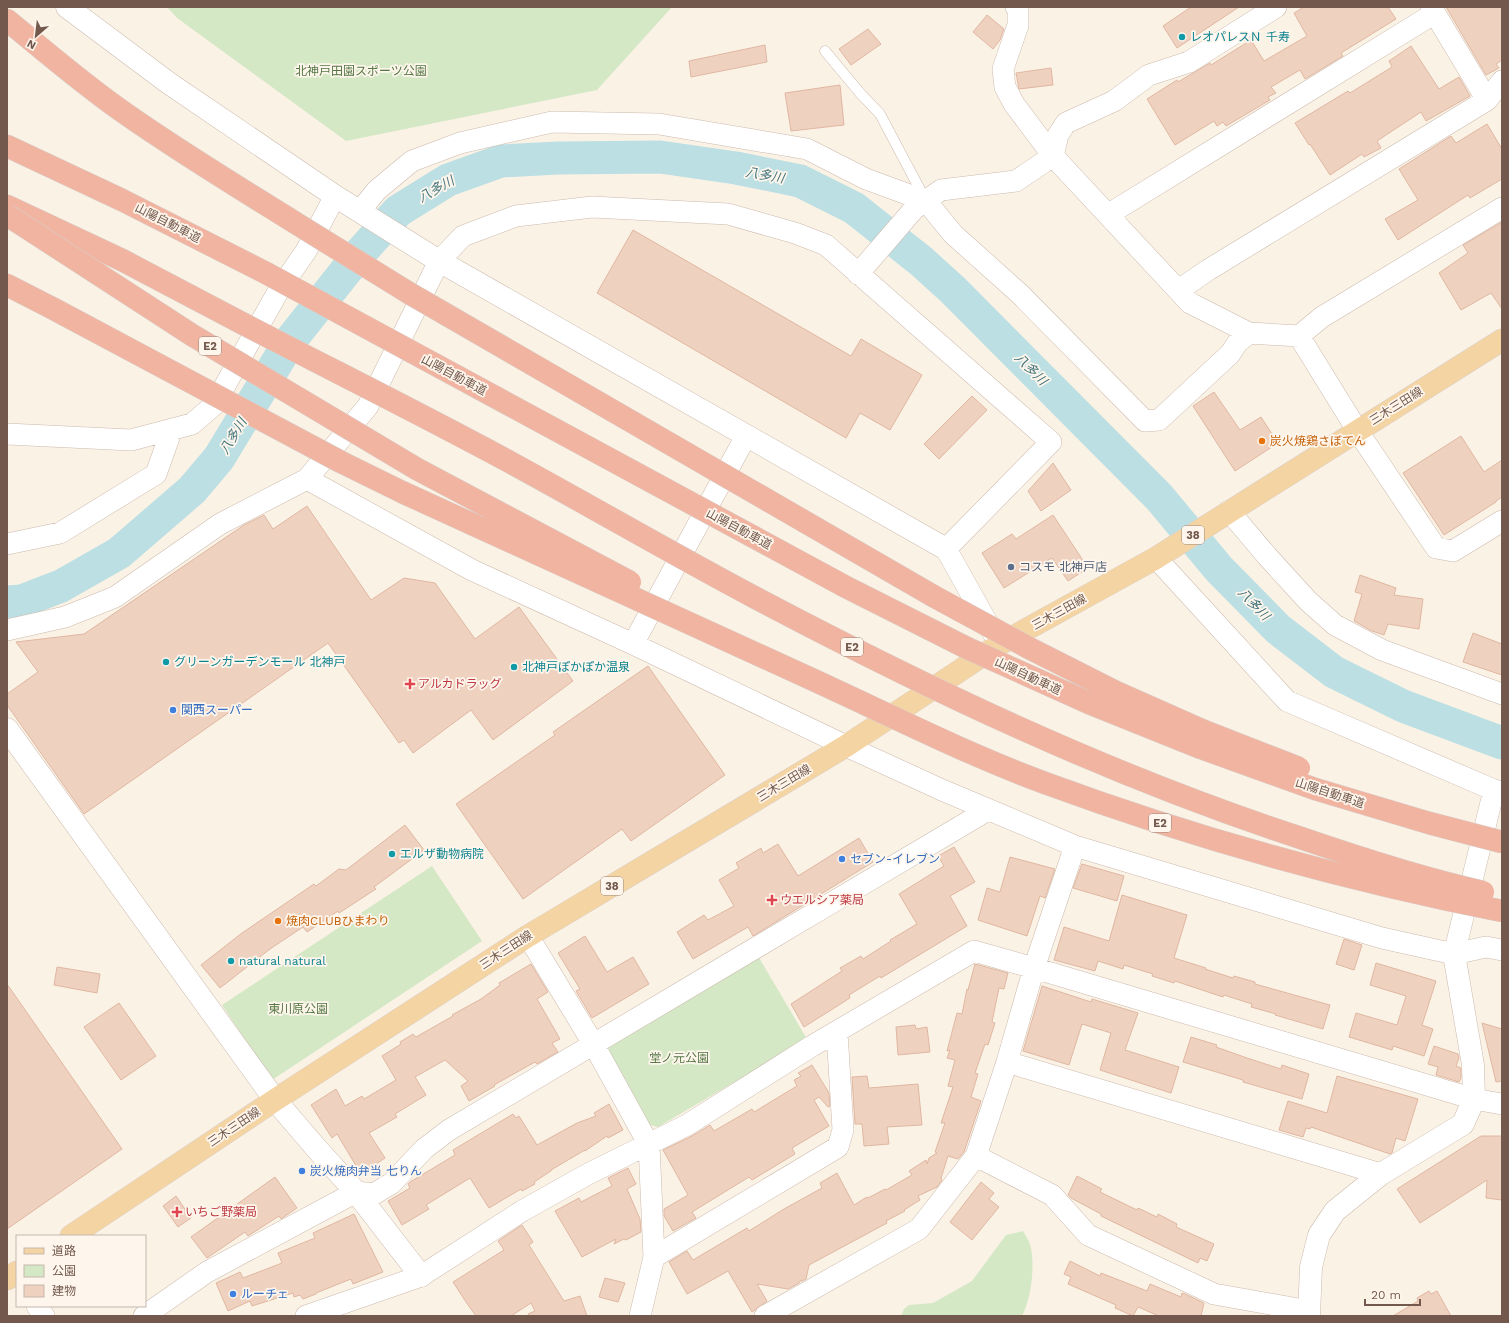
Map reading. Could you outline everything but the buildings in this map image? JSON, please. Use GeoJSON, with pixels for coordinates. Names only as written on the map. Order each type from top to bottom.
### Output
{"type":"FeatureCollection","features":[{"type":"Feature","properties":{"kind":"highway"},"geometry":{"type":"LineString","coordinates":[[7,20],[61,65],[126,114],[294,222],[416,297],[922,590],[1029,648],[1116,692],[1204,731],[1318,775],[1432,813],[1502,831]]}},
{"type":"Feature","properties":{"kind":"highway","name":"山陽自動車道"},"geometry":{"type":"LineString","coordinates":[[7,146],[122,200],[266,272],[846,587],[967,648],[1089,703],[1200,748],[1315,789],[1429,823],[1502,842]]}},
{"type":"Feature","properties":{"kind":"highway","name":"E2"},"geometry":{"type":"LineString","coordinates":[[7,206],[122,260],[506,460],[752,596],[860,652],[963,702],[1063,747],[1161,788],[1260,825],[1451,885],[1502,896]]}},
{"type":"Feature","properties":{"kind":"highway","name":"E2"},"geometry":{"type":"LineString","coordinates":[[7,215],[192,335],[417,469],[833,689],[942,740],[1042,782],[1143,818],[1340,876],[1445,900],[1502,910]]}},
{"type":"Feature","properties":{"kind":"highway"},"geometry":{"type":"LineString","coordinates":[[7,285],[341,462],[402,492],[833,689]]}},
{"type":"Feature","properties":{"kind":"main road","name":"三木三田線"},"geometry":{"type":"LineString","coordinates":[[72,1235],[275,1100],[528,936],[846,746],[1000,644],[1159,556],[1502,340]]}},
{"type":"Feature","properties":{"kind":"street"},"geometry":{"type":"LineString","coordinates":[[67,7],[170,84],[335,196],[439,261],[946,549],[1000,644]]}},
{"type":"Feature","properties":{"kind":"street"},"geometry":{"type":"LineString","coordinates":[[1016,7],[1018,10],[1018,25],[1003,69],[1005,87],[1014,104],[1054,156],[1190,303],[1249,333],[1299,336],[1322,317],[1502,208]]}},
{"type":"Feature","properties":{"kind":"street"},"geometry":{"type":"LineString","coordinates":[[863,269],[920,205],[941,190],[1016,181],[1054,156],[1058,135],[1066,123],[1114,101],[1149,75],[1189,62],[1276,7]]}},
{"type":"Feature","properties":{"kind":"street"},"geometry":{"type":"LineString","coordinates":[[1109,214],[1433,10],[1487,100]]}},
{"type":"Feature","properties":{"kind":"street"},"geometry":{"type":"LineString","coordinates":[[1179,290],[1215,265],[1487,100],[1502,81]]}},
{"type":"Feature","properties":{"kind":"street"},"geometry":{"type":"LineString","coordinates":[[360,211],[377,190],[412,161],[460,143],[552,122],[659,124],[807,149],[920,205],[1021,295],[1145,420],[1159,420],[1230,354],[1238,342],[1249,333]]}},
{"type":"Feature","properties":{"kind":"street"},"geometry":{"type":"LineString","coordinates":[[7,434],[131,440],[192,424],[214,405],[279,290],[306,251],[335,196]]}},
{"type":"Feature","properties":{"kind":"street"},"geometry":{"type":"LineString","coordinates":[[7,630],[65,617],[115,597],[220,524],[307,479],[368,406],[439,261],[463,236],[516,216],[592,207],[728,214],[795,233],[826,245],[863,269],[1051,442],[946,549]]}},
{"type":"Feature","properties":{"kind":"street"},"geometry":{"type":"LineString","coordinates":[[1299,336],[1357,430],[1436,548],[1454,551],[1502,521]]}},
{"type":"Feature","properties":{"kind":"street"},"geometry":{"type":"LineString","coordinates":[[7,544],[60,533],[156,474],[172,429]]}},
{"type":"Feature","properties":{"kind":"street"},"geometry":{"type":"LineString","coordinates":[[633,644],[746,436]]}},
{"type":"Feature","properties":{"kind":"street"},"geometry":{"type":"LineString","coordinates":[[307,479],[472,570],[633,644],[846,746],[988,810],[1075,846],[1374,936],[1454,954],[1486,947],[1502,950]]}},
{"type":"Feature","properties":{"kind":"street"},"geometry":{"type":"LineString","coordinates":[[1226,514],[1308,601],[1335,625],[1382,650],[1502,694]]}},
{"type":"Feature","properties":{"kind":"street"},"geometry":{"type":"LineString","coordinates":[[976,1156],[1052,1195],[1088,1235],[1200,1288],[1214,1294],[1309,1313],[1311,1266],[1319,1235],[1335,1211],[1381,1174],[1464,1124],[1474,1099],[1473,1065],[1454,954],[1498,791],[1287,701],[1159,556]]}},
{"type":"Feature","properties":{"kind":"street"},"geometry":{"type":"LineString","coordinates":[[7,729],[275,1100],[356,1192],[421,1276]]}},
{"type":"Feature","properties":{"kind":"street"},"geometry":{"type":"LineString","coordinates":[[144,1316],[207,1272],[356,1192],[374,1194],[392,1183],[424,1148],[449,1130],[988,810]]}},
{"type":"Feature","properties":{"kind":"street"},"geometry":{"type":"LineString","coordinates":[[766,1316],[919,1229],[976,1156],[1007,1062],[1034,968],[1075,846]]}},
{"type":"Feature","properties":{"kind":"street"},"geometry":{"type":"LineString","coordinates":[[528,936],[594,1045],[648,1145],[654,1257],[640,1316]]}},
{"type":"Feature","properties":{"kind":"street"},"geometry":{"type":"LineString","coordinates":[[306,1316],[421,1276],[522,1211],[588,1174],[687,1125],[837,1032],[974,951],[1474,1099],[1502,1104]]}},
{"type":"Feature","properties":{"kind":"street"},"geometry":{"type":"LineString","coordinates":[[654,1257],[838,1147],[844,1130],[837,1032]]}},
{"type":"Feature","properties":{"kind":"street"},"geometry":{"type":"LineString","coordinates":[[1007,1062],[1381,1174]]}},
{"type":"Feature","properties":{"kind":"street"},"geometry":{"type":"LineString","coordinates":[[39,1307],[44,1316]]}},
{"type":"Feature","properties":{"kind":"lane"},"geometry":{"type":"LineString","coordinates":[[825,51],[860,93],[880,114],[920,205]]}},
{"type":"Feature","properties":{"kind":"green space","name":"北神戸田園スポーツ公園"},"geometry":{"type":"Polygon","coordinates":[[[167,7],[672,7],[597,90],[346,141],[177,18],[167,7]]]}},
{"type":"Feature","properties":{"kind":"green space","name":"東川原公園"},"geometry":{"type":"Polygon","coordinates":[[[432,866],[482,941],[272,1080],[222,1005],[432,866]]]}},
{"type":"Feature","properties":{"kind":"green space","name":"堂ノ元公園"},"geometry":{"type":"Polygon","coordinates":[[[758,956],[807,1039],[658,1127],[646,1124],[607,1053],[610,1043],[758,956]]]}},
{"type":"Feature","properties":{"kind":"green space"},"geometry":{"type":"Polygon","coordinates":[[[1023,1231],[1028,1239],[1033,1264],[1030,1292],[1022,1316],[901,1316],[904,1309],[909,1305],[933,1303],[972,1281],[1006,1235],[1023,1231]]]}},
{"type":"Feature","properties":{"kind":"waterway","name":"八多川"},"geometry":{"type":"LineString","coordinates":[[7,602],[22,601],[61,586],[119,553],[192,490],[219,458],[290,341],[361,252],[398,211],[448,180],[501,161],[558,158],[660,157],[736,168],[800,181],[854,208],[921,261],[953,290],[1159,497],[1219,569],[1278,629],[1334,672],[1403,706],[1502,743]]}},
{"type":"Feature","properties":{"kind":"place","name":"レオパレスＮ 千寿"},"geometry":{"type":"Point","coordinates":[1182,37]}},
{"type":"Feature","properties":{"kind":"place","name":"炭火焼鶏さぼてん"},"geometry":{"type":"Point","coordinates":[1262,441]}},
{"type":"Feature","properties":{"kind":"place","name":"コスモ 北神戸店"},"geometry":{"type":"Point","coordinates":[1011,567]}},
{"type":"Feature","properties":{"kind":"place","name":"グリーンガーデンモール 北神戸"},"geometry":{"type":"Point","coordinates":[166,662]}},
{"type":"Feature","properties":{"kind":"place","name":"北神戸ぽかぽか温泉"},"geometry":{"type":"Point","coordinates":[514,667]}},
{"type":"Feature","properties":{"kind":"place","name":"アルカドラッグ"},"geometry":{"type":"Point","coordinates":[410,684]}},
{"type":"Feature","properties":{"kind":"place","name":"関西スーパー"},"geometry":{"type":"Point","coordinates":[173,710]}},
{"type":"Feature","properties":{"kind":"place","name":"エルザ動物病院"},"geometry":{"type":"Point","coordinates":[392,854]}},
{"type":"Feature","properties":{"kind":"place","name":"セブン-イレブン"},"geometry":{"type":"Point","coordinates":[842,859]}},
{"type":"Feature","properties":{"kind":"place","name":"ウエルシア薬局"},"geometry":{"type":"Point","coordinates":[772,900]}},
{"type":"Feature","properties":{"kind":"place","name":"焼肉CLUBひまわり"},"geometry":{"type":"Point","coordinates":[278,921]}},
{"type":"Feature","properties":{"kind":"place","name":"natural natural"},"geometry":{"type":"Point","coordinates":[231,961]}},
{"type":"Feature","properties":{"kind":"place","name":"炭火焼肉弁当 七りん"},"geometry":{"type":"Point","coordinates":[302,1171]}},
{"type":"Feature","properties":{"kind":"place","name":"いちご野薬局"},"geometry":{"type":"Point","coordinates":[177,1212]}},
{"type":"Feature","properties":{"kind":"place","name":"ルーチェ"},"geometry":{"type":"Point","coordinates":[233,1294]}}]}
